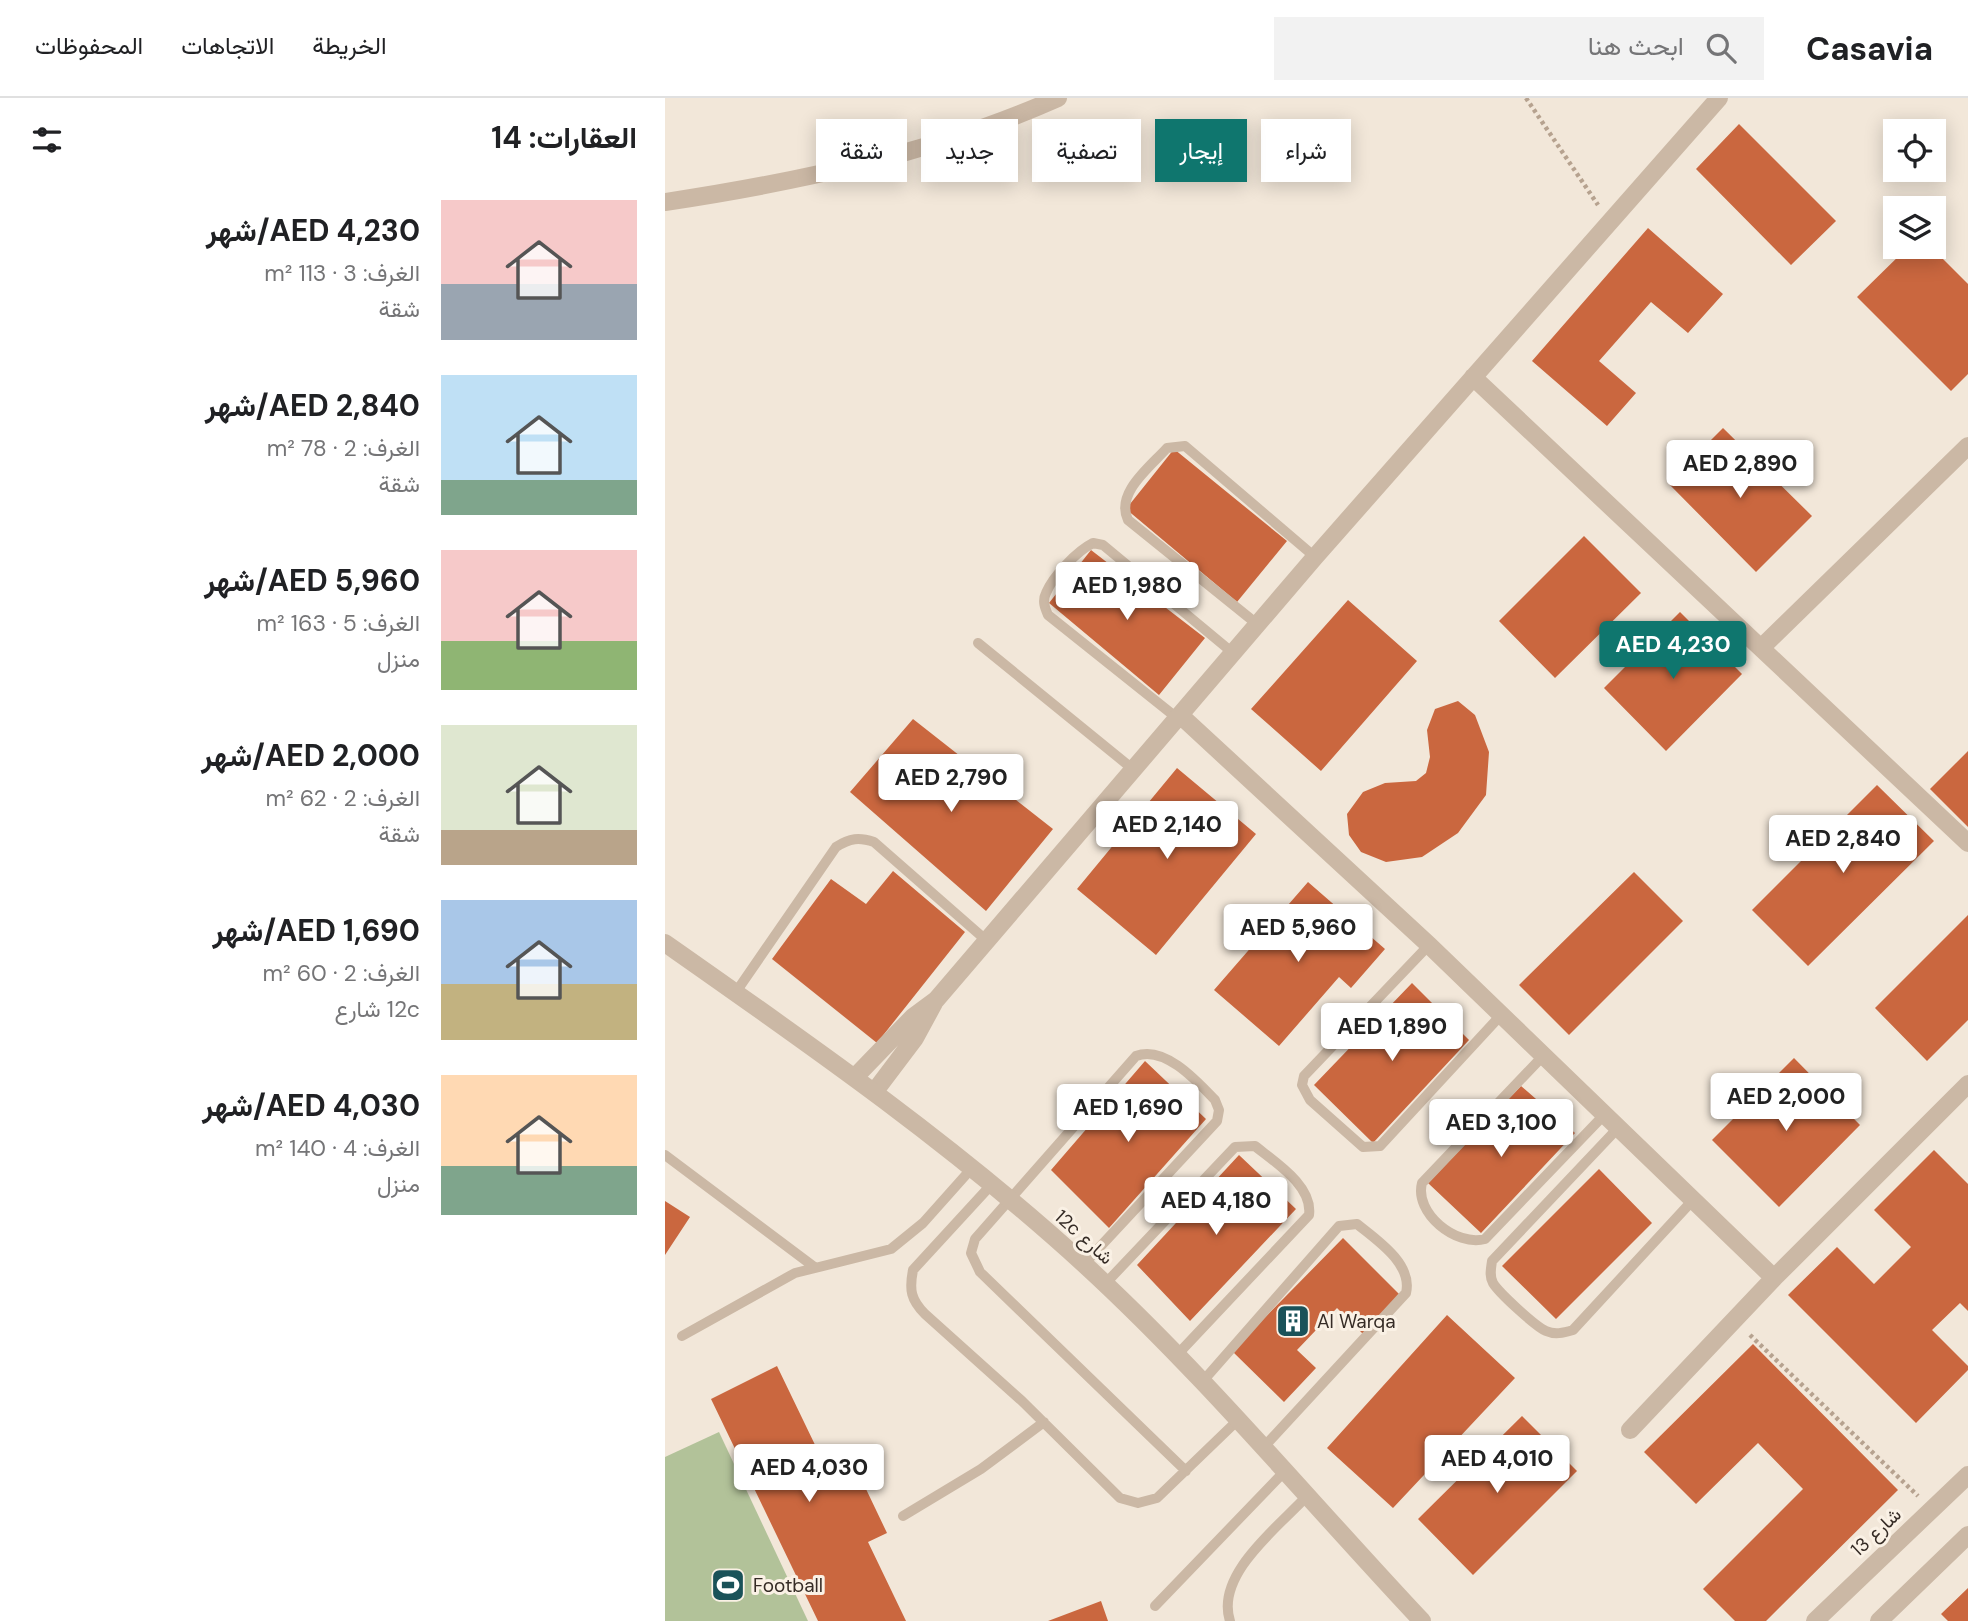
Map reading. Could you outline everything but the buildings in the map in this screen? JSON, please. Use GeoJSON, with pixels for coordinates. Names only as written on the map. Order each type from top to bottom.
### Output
{"type":"FeatureCollection","features":[{"type":"Feature","properties":{"kind":"street"},"geometry":{"type":"LineString","coordinates":[[665,202],[750,190],[853,166],[954,137],[1058,98]]}},
{"type":"Feature","properties":{"kind":"street"},"geometry":{"type":"LineString","coordinates":[[875,1091],[915,1038],[936,1000],[1315,557],[1719,98]]}},
{"type":"Feature","properties":{"kind":"street"},"geometry":{"type":"LineString","coordinates":[[1473,377],[1968,843]]}},
{"type":"Feature","properties":{"kind":"street"},"geometry":{"type":"LineString","coordinates":[[1762,647],[1968,446]]}},
{"type":"Feature","properties":{"kind":"street"},"geometry":{"type":"LineString","coordinates":[[1178,716],[1429,945],[1774,1278]]}},
{"type":"Feature","properties":{"kind":"street","name":"12c شارع"},"geometry":{"type":"LineString","coordinates":[[665,943],[875,1091],[992,1184],[1084,1264],[1239,1419],[1306,1497],[1422,1621]]}},
{"type":"Feature","properties":{"kind":"street"},"geometry":{"type":"LineString","coordinates":[[855,1077],[907,1022],[936,1000]]}},
{"type":"Feature","properties":{"kind":"street"},"geometry":{"type":"LineString","coordinates":[[1630,1430],[1774,1278],[1968,1084]]}},
{"type":"Feature","properties":{"kind":"street","name":"شارع 13"},"geometry":{"type":"LineString","coordinates":[[1815,1621],[1968,1475]]}},
{"type":"Feature","properties":{"kind":"street"},"geometry":{"type":"LineString","coordinates":[[1879,1621],[1968,1535]]}},
{"type":"Feature","properties":{"kind":"lane"},"geometry":{"type":"LineString","coordinates":[[1258,624],[1128,520],[1123,510],[1125,499],[1160,456],[1167,448],[1185,446],[1315,557]]}},
{"type":"Feature","properties":{"kind":"lane"},"geometry":{"type":"LineString","coordinates":[[1178,716],[1048,615],[1044,605],[1045,594],[1077,555],[1093,543],[1103,545],[1233,653]]}},
{"type":"Feature","properties":{"kind":"lane"},"geometry":{"type":"LineString","coordinates":[[978,643],[1134,770]]}},
{"type":"Feature","properties":{"kind":"lane"},"geometry":{"type":"LineString","coordinates":[[736,992],[836,847],[848,840],[861,838],[874,842],[987,941]]}},
{"type":"Feature","properties":{"kind":"lane"},"geometry":{"type":"LineString","coordinates":[[1429,945],[1304,1076],[1302,1085],[1310,1100],[1363,1147],[1371,1149],[1380,1146],[1501,1015]]}},
{"type":"Feature","properties":{"kind":"lane"},"geometry":{"type":"LineString","coordinates":[[1084,1264],[1211,1131],[1217,1121],[1219,1110],[1207,1092],[1160,1054],[1147,1052],[1136,1056],[975,1239],[971,1253],[975,1267],[1186,1471]]}},
{"type":"Feature","properties":{"kind":"lane"},"geometry":{"type":"LineString","coordinates":[[1543,1056],[1422,1183],[1419,1194],[1422,1206],[1430,1215],[1460,1239],[1473,1242],[1485,1238],[1604,1115]]}},
{"type":"Feature","properties":{"kind":"lane"},"geometry":{"type":"LineString","coordinates":[[1618,1128],[1492,1261],[1490,1272],[1493,1283],[1501,1291],[1546,1331],[1560,1334],[1573,1330],[1693,1200]]}},
{"type":"Feature","properties":{"kind":"lane"},"geometry":{"type":"LineString","coordinates":[[1105,1284],[1235,1147],[1255,1146],[1299,1186],[1307,1194],[1310,1205],[1308,1215],[1177,1355]]}},
{"type":"Feature","properties":{"kind":"lane"},"geometry":{"type":"LineString","coordinates":[[665,1155],[813,1266]]}},
{"type":"Feature","properties":{"kind":"lane"},"geometry":{"type":"LineString","coordinates":[[682,1336],[795,1273],[813,1266],[872,1256],[891,1249],[908,1238],[972,1168]]}},
{"type":"Feature","properties":{"kind":"lane"},"geometry":{"type":"LineString","coordinates":[[992,1184],[913,1270],[909,1286],[914,1302],[920,1308],[1044,1422],[1120,1498],[1138,1503],[1157,1498],[1239,1419]]}},
{"type":"Feature","properties":{"kind":"lane"},"geometry":{"type":"LineString","coordinates":[[1203,1381],[1339,1226],[1357,1224],[1406,1271],[1409,1281],[1406,1293],[1263,1448]]}},
{"type":"Feature","properties":{"kind":"lane"},"geometry":{"type":"LineString","coordinates":[[903,1516],[981,1469],[1044,1422]]}},
{"type":"Feature","properties":{"kind":"lane"},"geometry":{"type":"LineString","coordinates":[[1154,1606],[1284,1472]]}},
{"type":"Feature","properties":{"kind":"lane"},"geometry":{"type":"LineString","coordinates":[[1230,1621],[1227,1596],[1235,1576],[1306,1497]]}},
{"type":"Feature","properties":{"kind":"path"},"geometry":{"type":"LineString","coordinates":[[1526,98],[1610,222]]}},
{"type":"Feature","properties":{"kind":"path"},"geometry":{"type":"LineString","coordinates":[[1734,1320],[1932,1509]]}},
{"type":"Feature","properties":{"kind":"green space","name":"Football"},"geometry":{"type":"Polygon","coordinates":[[[719,1432],[808,1621],[665,1621],[665,1457],[719,1432]]]}},
{"type":"Feature","properties":{"kind":"place","name":"Al Warqa"},"geometry":{"type":"Point","coordinates":[1293,1321]}},
{"type":"Feature","properties":{"kind":"place","name":"Football"},"geometry":{"type":"Point","coordinates":[728,1585]}}]}
